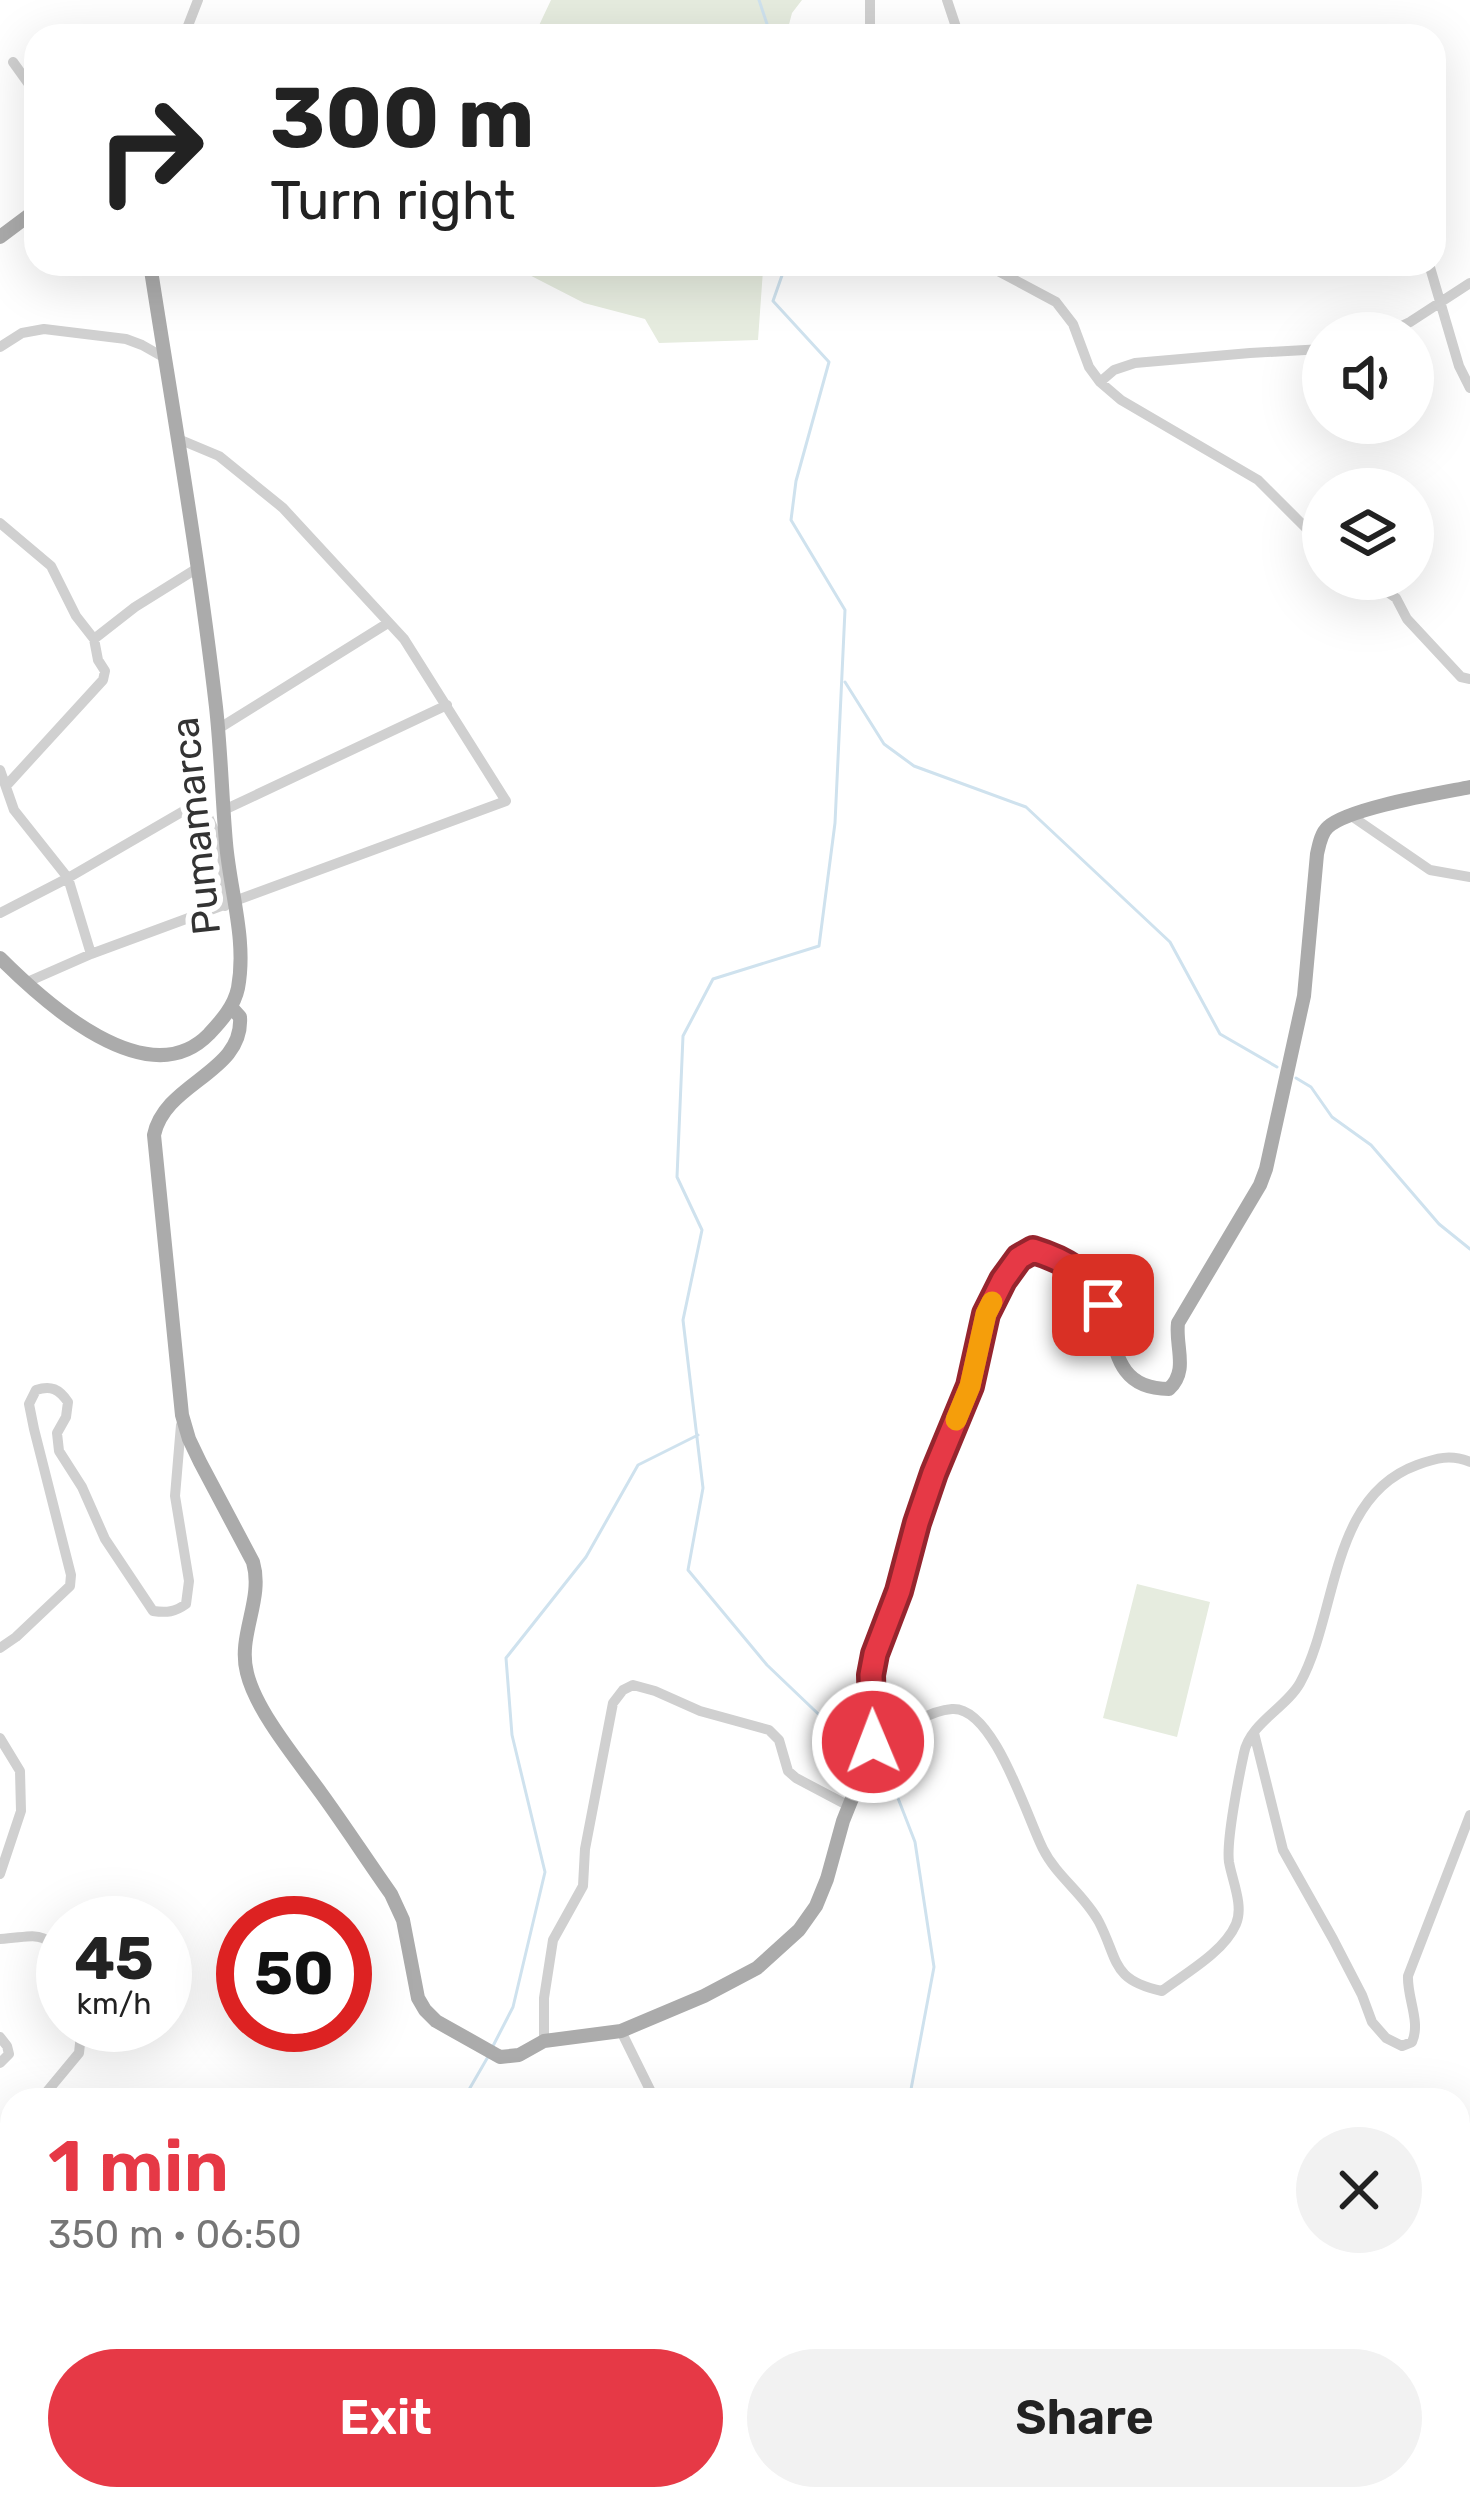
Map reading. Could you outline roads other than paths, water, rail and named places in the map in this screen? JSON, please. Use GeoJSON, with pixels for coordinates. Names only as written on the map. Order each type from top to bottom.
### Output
{"type":"FeatureCollection","features":[{"type":"Feature","properties":{"kind":"main road","name":"Pumamarca"},"geometry":{"type":"LineString","coordinates":[[152,276],[218,729],[230,904],[241,951],[238,988],[231,1006],[241,1017],[241,1027],[229,1052],[169,1105],[157,1120],[154,1135],[182,1415]]}},
{"type":"Feature","properties":{"kind":"main road"},"geometry":{"type":"LineString","coordinates":[[182,1415],[194,1451],[257,1575],[247,1676],[280,1737],[391,1894],[403,1920],[418,1998],[425,2010],[500,2057],[518,2055],[544,2042],[606,2036],[704,1996],[757,1968],[790,1939],[816,1906],[871,1751],[875,1654],[934,1473],[970,1386],[986,1314],[1003,1280],[1019,1258],[1033,1250],[1069,1264],[1096,1288],[1119,1362],[1127,1373],[1153,1389],[1168,1389],[1177,1381],[1181,1363],[1178,1323],[1266,1169],[1304,995],[1319,844],[1329,825],[1350,815],[1470,787]]}},
{"type":"Feature","properties":{"kind":"main road"},"geometry":{"type":"LineString","coordinates":[[0,958],[67,1017],[142,1056],[176,1052],[202,1041],[231,1006]]}},
{"type":"Feature","properties":{"kind":"street"},"geometry":{"type":"LineString","coordinates":[[13,62],[24,77]]}},
{"type":"Feature","properties":{"kind":"street"},"geometry":{"type":"LineString","coordinates":[[1007,276],[1056,302],[1073,324],[1089,368],[1121,400],[1258,480],[1302,524]]}},
{"type":"Feature","properties":{"kind":"street"},"geometry":{"type":"LineString","coordinates":[[1433,276],[1470,388]]}},
{"type":"Feature","properties":{"kind":"street"},"geometry":{"type":"LineString","coordinates":[[1424,312],[1470,283]]}},
{"type":"Feature","properties":{"kind":"street"},"geometry":{"type":"LineString","coordinates":[[0,347],[22,333],[44,329],[126,339],[165,358]]}},
{"type":"Feature","properties":{"kind":"street"},"geometry":{"type":"LineString","coordinates":[[1100,382],[1114,370],[1135,363],[1302,350]]}},
{"type":"Feature","properties":{"kind":"street"},"geometry":{"type":"LineString","coordinates":[[25,983],[91,954],[506,801],[423,667],[388,623],[283,508],[219,456],[176,438]]}},
{"type":"Feature","properties":{"kind":"street"},"geometry":{"type":"LineString","coordinates":[[0,523],[51,566],[76,616],[94,639],[105,670],[103,680],[6,787]]}},
{"type":"Feature","properties":{"kind":"street"},"geometry":{"type":"LineString","coordinates":[[94,639],[196,569]]}},
{"type":"Feature","properties":{"kind":"street"},"geometry":{"type":"LineString","coordinates":[[1397,600],[1407,619],[1462,677],[1470,679]]}},
{"type":"Feature","properties":{"kind":"street"},"geometry":{"type":"LineString","coordinates":[[218,729],[388,623]]}},
{"type":"Feature","properties":{"kind":"street"},"geometry":{"type":"LineString","coordinates":[[224,810],[447,705]]}},
{"type":"Feature","properties":{"kind":"street"},"geometry":{"type":"LineString","coordinates":[[0,770],[14,810],[68,878],[91,954]]}},
{"type":"Feature","properties":{"kind":"street"},"geometry":{"type":"LineString","coordinates":[[0,913],[199,802],[222,849],[230,904]]}},
{"type":"Feature","properties":{"kind":"street"},"geometry":{"type":"LineString","coordinates":[[1350,815],[1430,870],[1470,877]]}},
{"type":"Feature","properties":{"kind":"street"},"geometry":{"type":"LineString","coordinates":[[0,1648],[70,1586],[29,1404],[35,1390],[53,1388],[68,1402],[57,1433],[59,1451],[132,1581],[153,1611],[165,1613],[187,1604],[189,1581],[175,1496],[182,1415]]}},
{"type":"Feature","properties":{"kind":"street"},"geometry":{"type":"LineString","coordinates":[[871,1751],[934,1714],[956,1708],[975,1717],[1006,1765],[1044,1851],[1088,1902],[1122,1972],[1140,1986],[1162,1991],[1230,1936],[1239,1918],[1228,1855],[1245,1746],[1300,1684],[1337,1563],[1364,1509],[1379,1487],[1410,1468],[1448,1456],[1470,1462]]}},
{"type":"Feature","properties":{"kind":"street"},"geometry":{"type":"LineString","coordinates":[[544,2042],[544,1998],[553,1940],[583,1886],[585,1849],[614,1703],[623,1690],[634,1685],[655,1690],[700,1711],[769,1730],[779,1741],[788,1771],[849,1806]]}},
{"type":"Feature","properties":{"kind":"street"},"geometry":{"type":"LineString","coordinates":[[1254,1733],[1283,1850],[1372,2022],[1386,2038],[1402,2046],[1412,2042],[1418,2031],[1408,1976],[1470,1815]]}},
{"type":"Feature","properties":{"kind":"street"},"geometry":{"type":"LineString","coordinates":[[0,1738],[20,1771],[21,1811],[0,1874]]}},
{"type":"Feature","properties":{"kind":"street"},"geometry":{"type":"LineString","coordinates":[[0,1939],[36,1937]]}},
{"type":"Feature","properties":{"kind":"street"},"geometry":{"type":"LineString","coordinates":[[621,2031],[649,2088]]}},
{"type":"Feature","properties":{"kind":"street"},"geometry":{"type":"LineString","coordinates":[[0,2037],[9,2054],[0,2063]]}},
{"type":"Feature","properties":{"kind":"street"},"geometry":{"type":"LineString","coordinates":[[50,2088],[79,2052]]}},
{"type":"Feature","properties":{"kind":"waterway"},"geometry":{"type":"LineString","coordinates":[[759,0],[767,24]]}},
{"type":"Feature","properties":{"kind":"waterway"},"geometry":{"type":"LineString","coordinates":[[782,276],[773,301],[829,362],[796,481],[791,520],[845,610],[835,823],[819,946],[713,979],[683,1036],[677,1177],[702,1230],[683,1320],[703,1488],[688,1570],[767,1665],[856,1750]]}},
{"type":"Feature","properties":{"kind":"waterway"},"geometry":{"type":"LineString","coordinates":[[845,682],[884,744],[914,766],[1026,807],[1170,942],[1220,1034],[1277,1067]]}},
{"type":"Feature","properties":{"kind":"waterway"},"geometry":{"type":"LineString","coordinates":[[1296,1078],[1311,1087],[1332,1117],[1371,1145],[1439,1224],[1470,1249]]}},
{"type":"Feature","properties":{"kind":"waterway"},"geometry":{"type":"LineString","coordinates":[[493,2046],[513,2007],[545,1872],[512,1735],[506,1658],[586,1557],[638,1465],[698,1435]]}},
{"type":"Feature","properties":{"kind":"waterway"},"geometry":{"type":"LineString","coordinates":[[877,1769],[896,1793],[915,1842],[934,1967],[911,2088]]}},
{"type":"Feature","properties":{"kind":"waterway"},"geometry":{"type":"LineString","coordinates":[[470,2088],[489,2055]]}}]}
